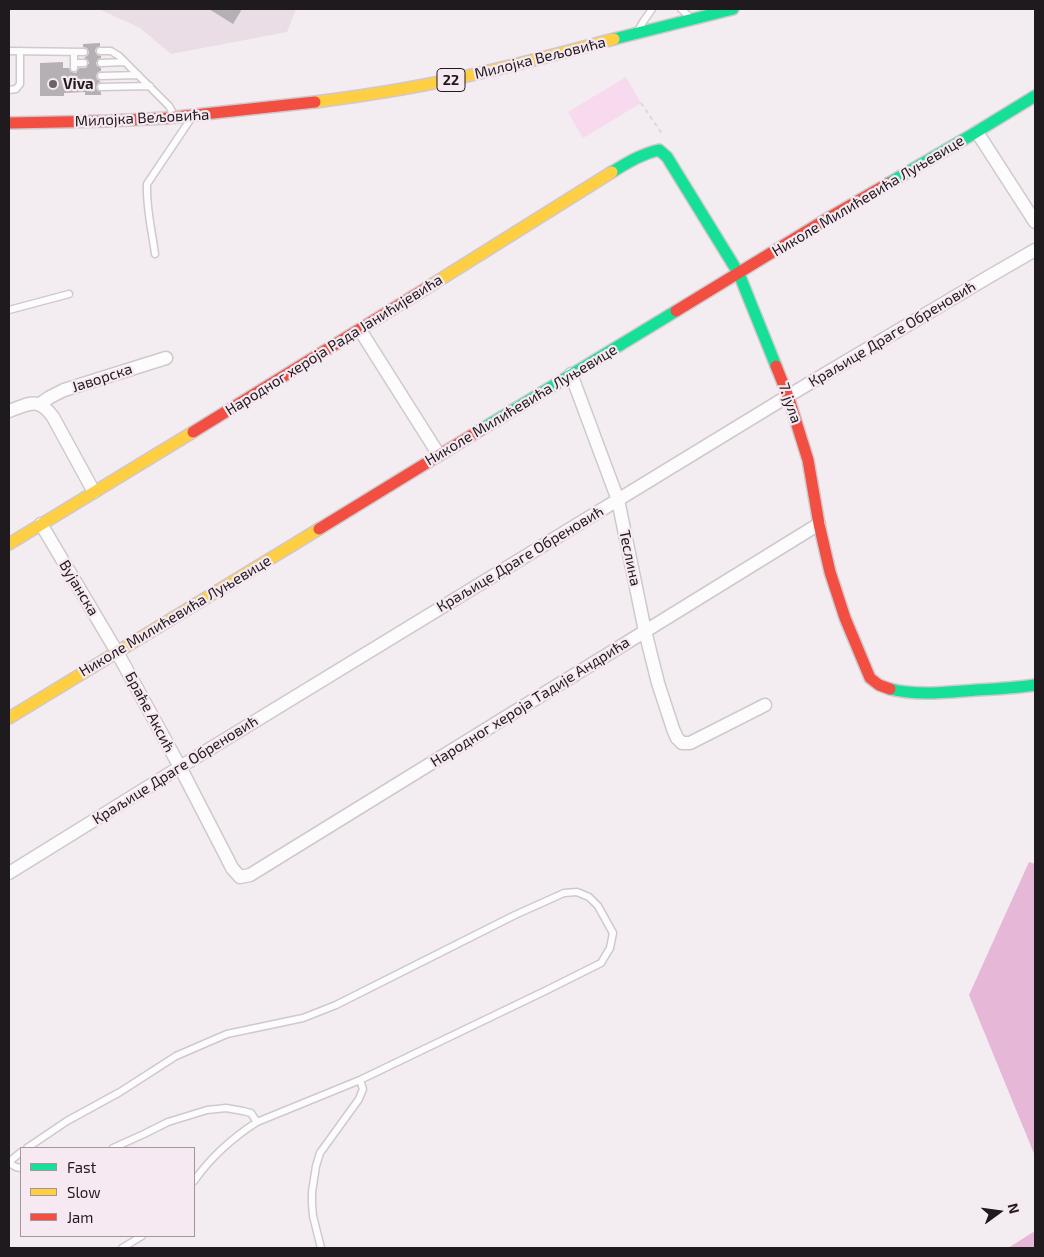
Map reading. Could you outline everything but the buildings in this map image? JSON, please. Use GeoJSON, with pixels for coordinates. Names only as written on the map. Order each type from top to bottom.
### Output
{"type":"FeatureCollection","features":[{"type":"Feature","properties":{"kind":"street","name":"Милојка Вељовића"},"geometry":{"type":"LineString","coordinates":[[9,123],[102,122],[192,117],[372,94],[444,81],[733,9]]}},
{"type":"Feature","properties":{"kind":"street","name":"Николе Милићевића Луњевице"},"geometry":{"type":"LineString","coordinates":[[9,718],[571,374],[1035,96]]}},
{"type":"Feature","properties":{"kind":"street"},"geometry":{"type":"LineString","coordinates":[[977,132],[1035,222]]}},
{"type":"Feature","properties":{"kind":"street","name":"7. јула"},"geometry":{"type":"LineString","coordinates":[[659,150],[667,158],[739,274],[788,396],[808,460],[819,524],[830,572],[848,626],[870,678],[885,688],[896,691],[925,693],[1019,688],[1035,685]]}},
{"type":"Feature","properties":{"kind":"street","name":"Народног хероја Рада Јанићијевића"},"geometry":{"type":"LineString","coordinates":[[9,544],[360,330],[635,158],[659,150]]}},
{"type":"Feature","properties":{"kind":"street","name":"Краљице Драге Обреновић"},"geometry":{"type":"LineString","coordinates":[[9,873],[788,396],[1035,250]]}},
{"type":"Feature","properties":{"kind":"street"},"geometry":{"type":"LineString","coordinates":[[360,330],[439,455]]}},
{"type":"Feature","properties":{"kind":"street","name":"Јаворска"},"geometry":{"type":"LineString","coordinates":[[9,411],[30,404],[40,404],[64,390],[166,358]]}},
{"type":"Feature","properties":{"kind":"street","name":"Теслина"},"geometry":{"type":"LineString","coordinates":[[571,374],[618,500],[645,631],[658,683],[677,738],[682,743],[690,743],[765,705]]}},
{"type":"Feature","properties":{"kind":"street"},"geometry":{"type":"LineString","coordinates":[[40,404],[48,409],[53,417],[94,492]]}},
{"type":"Feature","properties":{"kind":"street","name":"Вујанска"},"geometry":{"type":"LineString","coordinates":[[40,524],[118,652]]}},
{"type":"Feature","properties":{"kind":"street","name":"Народног хероја Тадије Андрића"},"geometry":{"type":"LineString","coordinates":[[240,877],[250,875],[819,524]]}},
{"type":"Feature","properties":{"kind":"street","name":"Браће Аксић"},"geometry":{"type":"LineString","coordinates":[[118,652],[232,868],[240,877]]}},
{"type":"Feature","properties":{"kind":"lane"},"geometry":{"type":"LineString","coordinates":[[637,34],[652,9]]}},
{"type":"Feature","properties":{"kind":"lane"},"geometry":{"type":"LineString","coordinates":[[681,9],[693,19]]}},
{"type":"Feature","properties":{"kind":"lane"},"geometry":{"type":"LineString","coordinates":[[9,51],[84,52]]}},
{"type":"Feature","properties":{"kind":"lane"},"geometry":{"type":"LineString","coordinates":[[9,90],[16,89],[20,84],[20,51]]}},
{"type":"Feature","properties":{"kind":"lane"},"geometry":{"type":"LineString","coordinates":[[100,51],[111,51],[125,62],[169,106],[174,113],[174,118]]}},
{"type":"Feature","properties":{"kind":"lane"},"geometry":{"type":"LineString","coordinates":[[74,52],[74,65],[84,63]]}},
{"type":"Feature","properties":{"kind":"lane"},"geometry":{"type":"LineString","coordinates":[[101,63],[125,62]]}},
{"type":"Feature","properties":{"kind":"lane"},"geometry":{"type":"LineString","coordinates":[[101,76],[138,75]]}},
{"type":"Feature","properties":{"kind":"lane"},"geometry":{"type":"LineString","coordinates":[[101,87],[150,86]]}},
{"type":"Feature","properties":{"kind":"lane"},"geometry":{"type":"LineString","coordinates":[[155,254],[147,203],[147,184],[192,117]]}},
{"type":"Feature","properties":{"kind":"lane"},"geometry":{"type":"LineString","coordinates":[[9,310],[69,294]]}},
{"type":"Feature","properties":{"kind":"lane"},"geometry":{"type":"LineString","coordinates":[[28,1147],[67,1121],[120,1092],[176,1056],[227,1034],[286,1022],[336,1005],[515,915],[564,893],[577,892],[594,901],[613,933],[610,948],[601,963],[360,1080],[257,1122],[237,1135],[220,1150],[195,1180]]}},
{"type":"Feature","properties":{"kind":"lane"},"geometry":{"type":"LineString","coordinates":[[321,1248],[312,1204],[316,1166],[320,1153],[359,1099],[363,1089],[360,1080]]}},
{"type":"Feature","properties":{"kind":"lane"},"geometry":{"type":"LineString","coordinates":[[115,1147],[168,1122],[207,1110],[226,1108],[243,1111],[251,1113],[257,1122]]}},
{"type":"Feature","properties":{"kind":"lane"},"geometry":{"type":"LineString","coordinates":[[20,1153],[9,1162],[20,1168]]}},
{"type":"Feature","properties":{"kind":"lane"},"geometry":{"type":"LineString","coordinates":[[122,1248],[140,1237]]}},
{"type":"Feature","properties":{"kind":"path"},"geometry":{"type":"LineString","coordinates":[[641,103],[663,137],[659,150]]}},
{"type":"Feature","properties":{"kind":"shaded area"},"geometry":{"type":"Polygon","coordinates":[[[99,9],[296,9],[287,32],[171,54],[140,28],[99,9]]]}},
{"type":"Feature","properties":{"kind":"shaded area"},"geometry":{"type":"Polygon","coordinates":[[[626,77],[641,103],[583,138],[568,112],[626,77]]]}},
{"type":"Feature","properties":{"kind":"shaded area"},"geometry":{"type":"Polygon","coordinates":[[[1029,862],[1035,864],[1035,1156],[969,995],[1029,862]]]}},
{"type":"Feature","properties":{"kind":"shaded area"},"geometry":{"type":"Polygon","coordinates":[[[1035,1231],[1035,1248],[1008,1248],[1035,1231]]]}},
{"type":"Feature","properties":{"kind":"traffic: fast"},"geometry":{"type":"LineString","coordinates":[[614,39],[733,9]]}},
{"type":"Feature","properties":{"kind":"traffic: fast"},"geometry":{"type":"LineString","coordinates":[[889,183],[1035,96]]}},
{"type":"Feature","properties":{"kind":"traffic: fast"},"geometry":{"type":"LineString","coordinates":[[612,172],[634,159],[659,150],[667,157],[739,274],[776,366]]}},
{"type":"Feature","properties":{"kind":"traffic: fast"},"geometry":{"type":"LineString","coordinates":[[482,429],[676,311]]}},
{"type":"Feature","properties":{"kind":"traffic: fast"},"geometry":{"type":"LineString","coordinates":[[890,689],[933,693],[1035,685]]}},
{"type":"Feature","properties":{"kind":"traffic: slow"},"geometry":{"type":"LineString","coordinates":[[315,102],[439,82],[614,39]]}},
{"type":"Feature","properties":{"kind":"traffic: slow"},"geometry":{"type":"LineString","coordinates":[[425,289],[612,172]]}},
{"type":"Feature","properties":{"kind":"traffic: slow"},"geometry":{"type":"LineString","coordinates":[[9,544],[193,432]]}},
{"type":"Feature","properties":{"kind":"traffic: slow"},"geometry":{"type":"LineString","coordinates":[[9,718],[319,529]]}},
{"type":"Feature","properties":{"kind":"traffic: jam"},"geometry":{"type":"LineString","coordinates":[[9,123],[167,118],[315,102]]}},
{"type":"Feature","properties":{"kind":"traffic: jam"},"geometry":{"type":"LineString","coordinates":[[676,311],[889,183]]}},
{"type":"Feature","properties":{"kind":"traffic: jam"},"geometry":{"type":"LineString","coordinates":[[193,432],[425,289]]}},
{"type":"Feature","properties":{"kind":"traffic: jam"},"geometry":{"type":"LineString","coordinates":[[776,366],[788,396],[808,460],[819,524],[830,572],[845,618],[870,678],[879,685],[890,689]]}},
{"type":"Feature","properties":{"kind":"traffic: jam"},"geometry":{"type":"LineString","coordinates":[[319,529],[482,429]]}},
{"type":"Feature","properties":{"kind":"place","name":"Viva"},"geometry":{"type":"Point","coordinates":[53,84]}}]}
